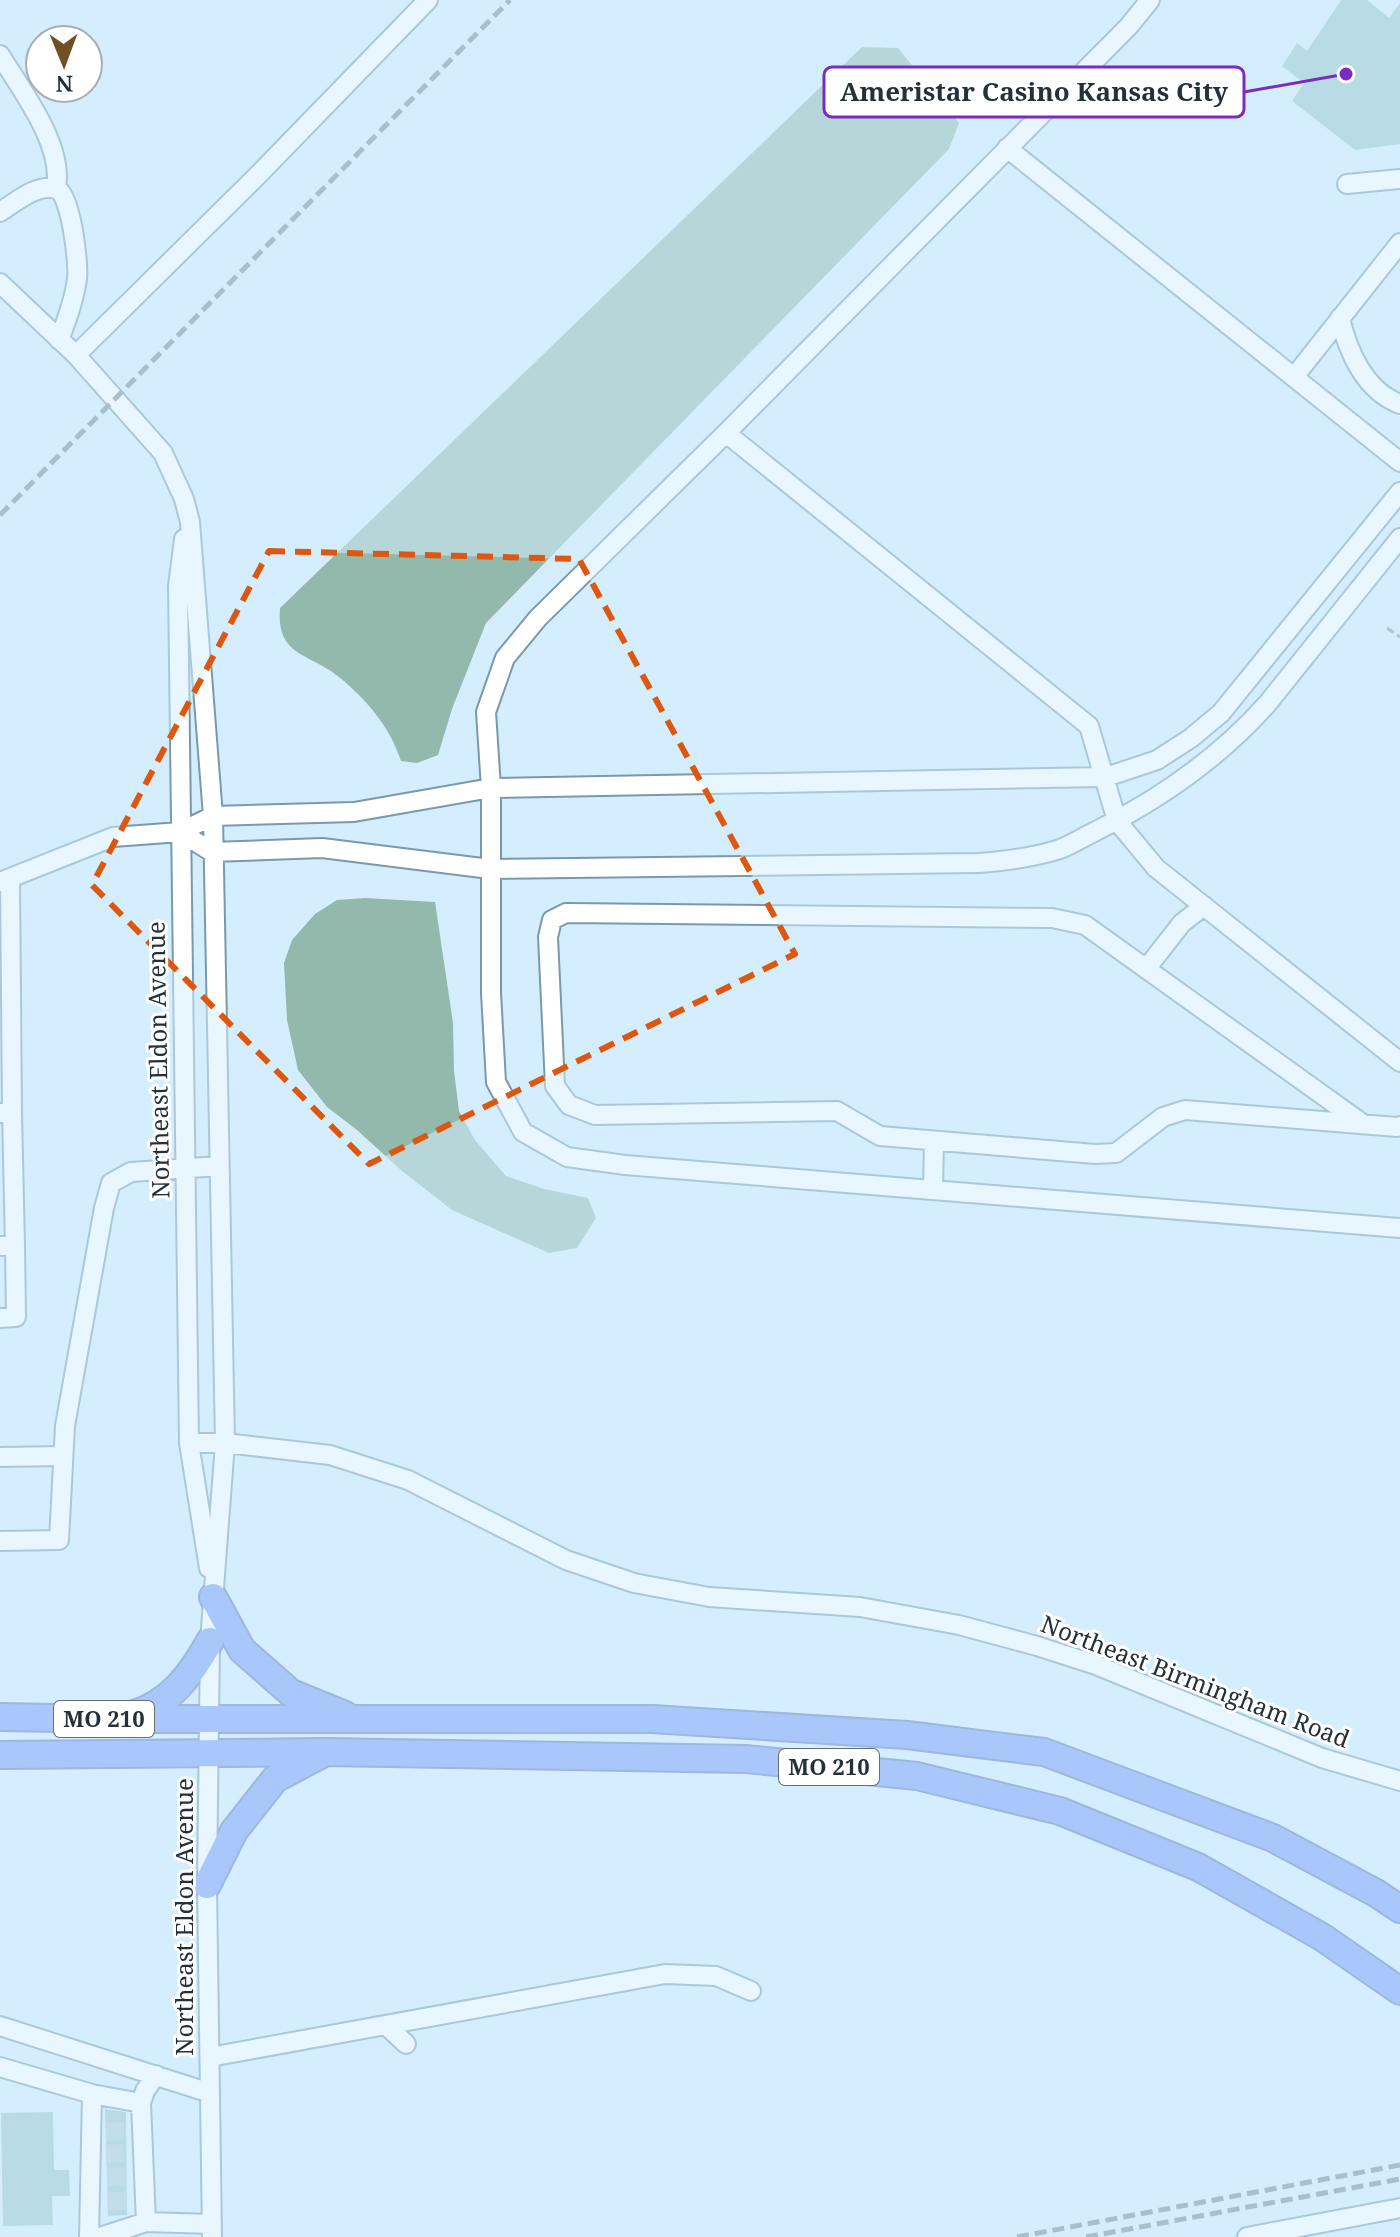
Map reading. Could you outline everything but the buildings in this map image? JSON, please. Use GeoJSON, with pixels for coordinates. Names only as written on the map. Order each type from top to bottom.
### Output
{"type":"FeatureCollection","features":[{"type":"Feature","properties":{"kind":"highway"},"geometry":{"type":"LineString","coordinates":[[213,1597],[242,1650],[291,1693],[356,1719]]}},
{"type":"Feature","properties":{"kind":"highway"},"geometry":{"type":"LineString","coordinates":[[116,1719],[149,1710],[164,1700],[194,1671],[210,1641]]}},
{"type":"Feature","properties":{"kind":"highway","name":"MO 210"},"geometry":{"type":"LineString","coordinates":[[0,1717],[652,1719],[907,1735],[1044,1752],[1273,1838],[1400,1909]]}},
{"type":"Feature","properties":{"kind":"highway"},"geometry":{"type":"LineString","coordinates":[[207,1885],[234,1831],[275,1779],[326,1752]]}},
{"type":"Feature","properties":{"kind":"highway","name":"MO 210"},"geometry":{"type":"LineString","coordinates":[[0,1755],[326,1752],[746,1759],[917,1776],[1060,1811],[1198,1867],[1322,1937],[1400,1991]]}},
{"type":"Feature","properties":{"kind":"street"},"geometry":{"type":"LineString","coordinates":[[76,355],[257,176],[428,0]]}},
{"type":"Feature","properties":{"kind":"street"},"geometry":{"type":"LineString","coordinates":[[1150,0],[1129,26],[726,433],[538,618],[505,658],[486,712],[491,788],[491,993],[496,1082],[523,1132],[567,1157],[625,1165],[1400,1228]]}},
{"type":"Feature","properties":{"kind":"street"},"geometry":{"type":"LineString","coordinates":[[0,55],[43,127],[57,161],[59,173],[56,188]]}},
{"type":"Feature","properties":{"kind":"street"},"geometry":{"type":"LineString","coordinates":[[1007,148],[1400,462]]}},
{"type":"Feature","properties":{"kind":"street"},"geometry":{"type":"LineString","coordinates":[[1347,184],[1400,179]]}},
{"type":"Feature","properties":{"kind":"street"},"geometry":{"type":"LineString","coordinates":[[0,212],[35,190],[56,188],[63,192],[69,206],[78,275],[73,304],[59,340]]}},
{"type":"Feature","properties":{"kind":"street"},"geometry":{"type":"LineString","coordinates":[[1294,377],[1400,243]]}},
{"type":"Feature","properties":{"kind":"street","name":"Northeast Eldon Avenue"},"geometry":{"type":"LineString","coordinates":[[0,283],[76,355],[163,453],[184,499],[190,522],[213,816],[225,1443],[210,1641],[208,1752],[212,2230]]}},
{"type":"Feature","properties":{"kind":"street"},"geometry":{"type":"LineString","coordinates":[[1340,318],[1345,341],[1355,362],[1373,385],[1390,400],[1400,404]]}},
{"type":"Feature","properties":{"kind":"street"},"geometry":{"type":"LineString","coordinates":[[726,433],[1089,726],[1117,821],[1156,868],[1400,1062]]}},
{"type":"Feature","properties":{"kind":"street"},"geometry":{"type":"LineString","coordinates":[[0,1318],[16,1317],[8,1246],[5,880],[113,837],[180,832],[213,816],[354,812],[491,788],[1106,777],[1157,760],[1221,713],[1400,492]]}},
{"type":"Feature","properties":{"kind":"street","name":"Northeast Eldon Avenue"},"geometry":{"type":"LineString","coordinates":[[190,522],[183,543],[178,586],[189,1443],[213,1597]]}},
{"type":"Feature","properties":{"kind":"street"},"geometry":{"type":"LineString","coordinates":[[180,832],[212,852],[322,848],[490,869],[1019,860],[1060,849],[1117,821],[1208,761],[1245,729],[1400,538]]}},
{"type":"Feature","properties":{"kind":"street"},"geometry":{"type":"LineString","coordinates":[[1146,969],[1182,923],[1204,906]]}},
{"type":"Feature","properties":{"kind":"street"},"geometry":{"type":"LineString","coordinates":[[1363,1124],[1085,925],[1052,918],[566,913],[552,920],[548,937],[555,1086],[569,1105],[595,1115],[837,1111],[880,1136],[1095,1154],[1116,1153],[1163,1117],[1185,1110],[1363,1124],[1400,1126]]}},
{"type":"Feature","properties":{"kind":"street"},"geometry":{"type":"LineString","coordinates":[[933,1190],[934,1141]]}},
{"type":"Feature","properties":{"kind":"street"},"geometry":{"type":"LineString","coordinates":[[0,1541],[59,1540],[63,1456],[70,1399],[111,1183],[131,1172],[219,1166]]}},
{"type":"Feature","properties":{"kind":"street","name":"Northeast Birmingham Road"},"geometry":{"type":"LineString","coordinates":[[189,1443],[225,1443],[330,1455],[408,1480],[566,1560],[634,1583],[709,1597],[860,1607],[959,1625],[1037,1646],[1096,1665],[1322,1758],[1400,1781]]}},
{"type":"Feature","properties":{"kind":"street"},"geometry":{"type":"LineString","coordinates":[[0,1457],[63,1456]]}},
{"type":"Feature","properties":{"kind":"street"},"geometry":{"type":"LineString","coordinates":[[210,2057],[665,1974],[716,1976],[751,1991]]}},
{"type":"Feature","properties":{"kind":"street"},"geometry":{"type":"LineString","coordinates":[[386,2025],[406,2044]]}},
{"type":"Feature","properties":{"kind":"street"},"geometry":{"type":"LineString","coordinates":[[0,2026],[210,2093]]}},
{"type":"Feature","properties":{"kind":"street"},"geometry":{"type":"LineString","coordinates":[[0,2067],[92,2094],[141,2103]]}},
{"type":"Feature","properties":{"kind":"street"},"geometry":{"type":"LineString","coordinates":[[146,2222],[137,2200],[135,2132],[145,2091],[156,2075]]}},
{"type":"Feature","properties":{"kind":"street"},"geometry":{"type":"LineString","coordinates":[[89,2237],[99,2202],[99,2132],[92,2094]]}},
{"type":"Feature","properties":{"kind":"street"},"geometry":{"type":"LineString","coordinates":[[1247,2237],[1400,2208]]}},
{"type":"Feature","properties":{"kind":"street"},"geometry":{"type":"LineString","coordinates":[[100,2237],[146,2222],[212,2230]]}},
{"type":"Feature","properties":{"kind":"path"},"geometry":{"type":"LineString","coordinates":[[1387,628],[1400,637]]}},
{"type":"Feature","properties":{"kind":"highlighted area"},"geometry":{"type":"Polygon","coordinates":[[[269,551],[579,559],[795,954],[369,1164],[92,885],[269,551]]]}},
{"type":"Feature","properties":{"kind":"shaded area"},"geometry":{"type":"Polygon","coordinates":[[[862,47],[898,48],[959,123],[949,149],[486,623],[452,709],[438,755],[417,763],[401,761],[384,726],[359,695],[328,669],[289,645],[280,624],[280,608],[862,47]]]}},
{"type":"Feature","properties":{"kind":"shaded area"},"geometry":{"type":"Polygon","coordinates":[[[365,898],[435,902],[453,1023],[459,1111],[475,1140],[506,1176],[544,1189],[588,1198],[596,1218],[577,1248],[549,1253],[452,1210],[327,1107],[298,1070],[287,1020],[284,963],[292,940],[315,914],[337,900],[365,898]]]}},
{"type":"Feature","properties":{"kind":"tunnel"},"geometry":{"type":"LineString","coordinates":[[106,2132],[127,2131]]}},
{"type":"Feature","properties":{"kind":"tunnel"},"geometry":{"type":"LineString","coordinates":[[106,2154],[127,2153]]}},
{"type":"Feature","properties":{"kind":"tunnel"},"geometry":{"type":"LineString","coordinates":[[107,2177],[128,2176]]}},
{"type":"Feature","properties":{"kind":"tunnel"},"geometry":{"type":"LineString","coordinates":[[108,2201],[129,2201]]}},
{"type":"Feature","properties":{"kind":"railway"},"geometry":{"type":"LineString","coordinates":[[0,515],[510,0]]}},
{"type":"Feature","properties":{"kind":"railway"},"geometry":{"type":"LineString","coordinates":[[1017,2237],[1400,2165]]}},
{"type":"Feature","properties":{"kind":"railway"},"geometry":{"type":"LineString","coordinates":[[1086,2237],[1400,2179]]}},
{"type":"Feature","properties":{"kind":"place","name":"Ameristar Casino Kansas City"},"geometry":{"type":"Point","coordinates":[1346,74]}}]}
